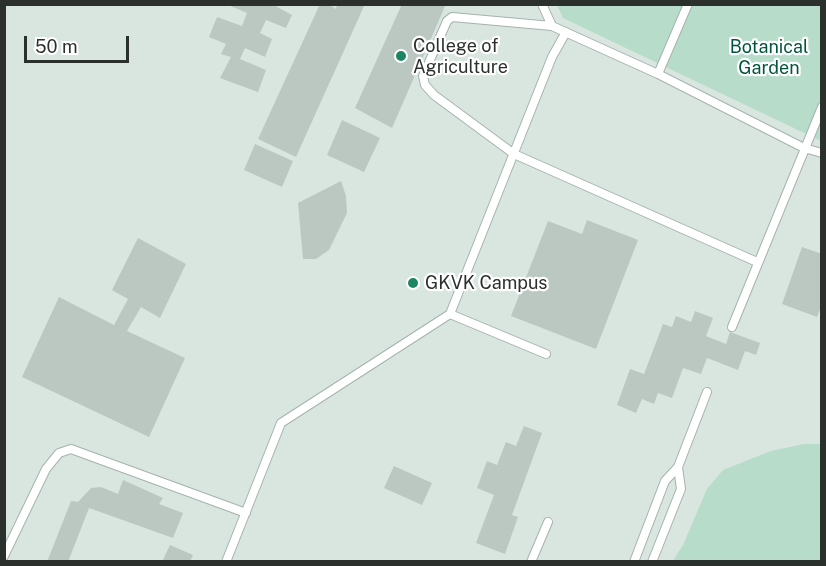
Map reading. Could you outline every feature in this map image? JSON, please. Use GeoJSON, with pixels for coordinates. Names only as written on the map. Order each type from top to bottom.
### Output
{"type":"FeatureCollection","features":[{"type":"Feature","properties":{"kind":"lane"},"geometry":{"type":"LineString","coordinates":[[542,4],[552,26]]}},
{"type":"Feature","properties":{"kind":"lane"},"geometry":{"type":"LineString","coordinates":[[658,74],[688,4]]}},
{"type":"Feature","properties":{"kind":"lane"},"geometry":{"type":"LineString","coordinates":[[757,262],[514,153],[434,95],[425,85],[423,76],[447,21],[452,16],[552,26],[658,74],[804,148],[822,153]]}},
{"type":"Feature","properties":{"kind":"lane"},"geometry":{"type":"LineString","coordinates":[[226,561],[282,423],[450,314],[552,57],[566,32]]}},
{"type":"Feature","properties":{"kind":"lane"},"geometry":{"type":"LineString","coordinates":[[732,327],[822,107]]}},
{"type":"Feature","properties":{"kind":"lane"},"geometry":{"type":"LineString","coordinates":[[450,314],[546,354]]}},
{"type":"Feature","properties":{"kind":"lane"},"geometry":{"type":"LineString","coordinates":[[634,561],[665,481],[678,467],[707,392]]}},
{"type":"Feature","properties":{"kind":"lane"},"geometry":{"type":"LineString","coordinates":[[4,556],[46,469],[59,453],[71,449],[246,513]]}},
{"type":"Feature","properties":{"kind":"lane"},"geometry":{"type":"LineString","coordinates":[[652,561],[681,489],[678,467]]}},
{"type":"Feature","properties":{"kind":"lane"},"geometry":{"type":"LineString","coordinates":[[531,561],[548,522]]}},
{"type":"Feature","properties":{"kind":"green space","name":"Botanical Garden"},"geometry":{"type":"Polygon","coordinates":[[[557,5],[821,5],[821,141],[563,18],[557,5]]]}},
{"type":"Feature","properties":{"kind":"green space"},"geometry":{"type":"Polygon","coordinates":[[[804,444],[821,444],[821,561],[673,561],[683,545],[707,489],[723,470],[771,451],[804,444]]]}},
{"type":"Feature","properties":{"kind":"building"},"geometry":{"type":"Polygon","coordinates":[[[226,4],[272,4],[292,15],[286,28],[266,20],[260,33],[272,39],[265,57],[245,48],[240,59],[266,70],[258,92],[220,78],[231,57],[221,54],[226,44],[209,37],[217,17],[242,26],[247,13],[226,4]]]}},
{"type":"Feature","properties":{"kind":"building"},"geometry":{"type":"Polygon","coordinates":[[[320,4],[328,4],[336,9],[337,4],[365,4],[296,157],[258,139],[320,4]]]}},
{"type":"Feature","properties":{"kind":"building","name":"College of Agriculture"},"geometry":{"type":"Polygon","coordinates":[[[402,4],[446,4],[392,128],[355,108],[402,4]]]}},
{"type":"Feature","properties":{"kind":"building"},"geometry":{"type":"Polygon","coordinates":[[[342,120],[380,138],[364,172],[327,155],[342,120]]]}},
{"type":"Feature","properties":{"kind":"building"},"geometry":{"type":"Polygon","coordinates":[[[255,144],[293,161],[282,187],[244,170],[255,144]]]}},
{"type":"Feature","properties":{"kind":"building"},"geometry":{"type":"Polygon","coordinates":[[[341,181],[346,196],[347,213],[329,250],[316,259],[303,259],[298,203],[341,181]]]}},
{"type":"Feature","properties":{"kind":"building"},"geometry":{"type":"Polygon","coordinates":[[[587,220],[638,240],[596,349],[511,316],[548,221],[582,234],[587,220]]]}},
{"type":"Feature","properties":{"kind":"building"},"geometry":{"type":"Polygon","coordinates":[[[138,238],[186,264],[160,318],[141,307],[127,331],[185,358],[149,437],[22,377],[59,297],[114,325],[128,299],[112,290],[138,238]]]}},
{"type":"Feature","properties":{"kind":"building"},"geometry":{"type":"Polygon","coordinates":[[[802,247],[822,254],[822,304],[817,317],[782,304],[802,247]]]}},
{"type":"Feature","properties":{"kind":"building"},"geometry":{"type":"Polygon","coordinates":[[[695,311],[713,318],[706,336],[726,344],[730,332],[760,343],[756,355],[745,351],[738,370],[707,358],[701,374],[683,368],[672,398],[658,393],[654,404],[642,399],[636,413],[617,405],[630,369],[644,374],[663,324],[672,327],[676,316],[691,322],[695,311]]]}},
{"type":"Feature","properties":{"kind":"building"},"geometry":{"type":"Polygon","coordinates":[[[524,426],[542,433],[512,515],[518,517],[505,554],[476,543],[494,495],[477,488],[487,461],[497,465],[506,442],[516,446],[524,426]]]}},
{"type":"Feature","properties":{"kind":"building"},"geometry":{"type":"Polygon","coordinates":[[[394,466],[432,483],[422,505],[384,488],[394,466]]]}},
{"type":"Feature","properties":{"kind":"building"},"geometry":{"type":"Polygon","coordinates":[[[123,480],[163,498],[159,504],[183,513],[173,538],[89,508],[68,562],[47,562],[71,501],[78,502],[91,488],[101,487],[118,494],[123,480]]]}},
{"type":"Feature","properties":{"kind":"building"},"geometry":{"type":"Polygon","coordinates":[[[170,545],[193,555],[190,562],[162,562],[170,545]]]}},
{"type":"Feature","properties":{"kind":"place","name":"College of Agriculture"},"geometry":{"type":"Point","coordinates":[401,56]}},
{"type":"Feature","properties":{"kind":"place","name":"GKVK Campus"},"geometry":{"type":"Point","coordinates":[413,283]}}]}
